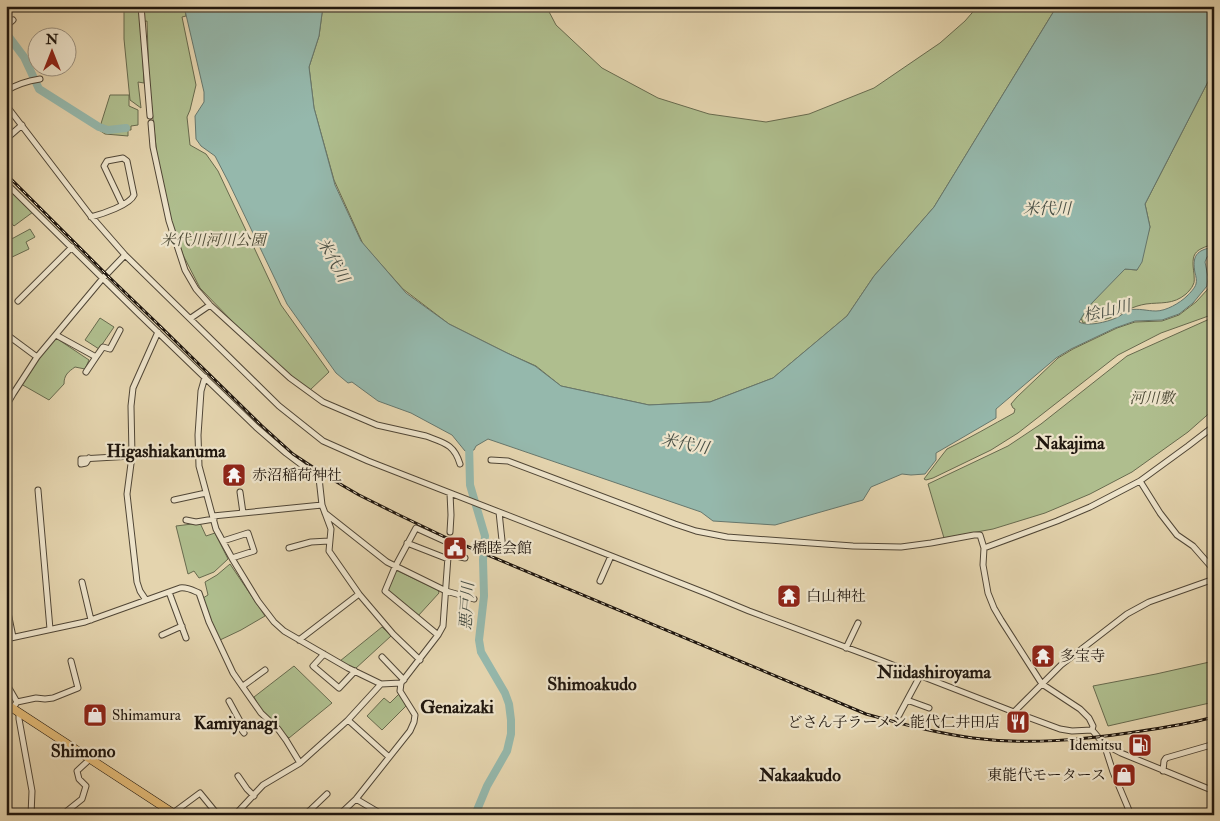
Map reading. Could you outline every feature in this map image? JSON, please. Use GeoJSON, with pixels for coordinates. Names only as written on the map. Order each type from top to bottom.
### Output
{"type":"FeatureCollection","features":[{"type":"Feature","properties":{"kind":"highway"},"geometry":{"type":"LineString","coordinates":[[14,707],[174,814]]}},
{"type":"Feature","properties":{"kind":"street"},"geometry":{"type":"LineString","coordinates":[[141,6],[153,147],[168,221],[185,270],[196,289],[210,305],[290,378],[323,402],[377,425],[426,436],[441,442],[454,450],[460,464]]}},
{"type":"Feature","properties":{"kind":"street"},"geometry":{"type":"LineString","coordinates":[[6,26],[13,20]]}},
{"type":"Feature","properties":{"kind":"street"},"geometry":{"type":"LineString","coordinates":[[6,91],[16,85],[40,79]]}},
{"type":"Feature","properties":{"kind":"street"},"geometry":{"type":"LineString","coordinates":[[6,105],[92,217],[125,255],[276,403],[323,442],[749,611],[1014,712],[1060,729],[1072,731],[1092,730]]}},
{"type":"Feature","properties":{"kind":"street"},"geometry":{"type":"LineString","coordinates":[[6,138],[22,125]]}},
{"type":"Feature","properties":{"kind":"street"},"geometry":{"type":"LineString","coordinates":[[92,217],[107,212],[132,199],[134,195],[128,160],[122,158],[107,161],[104,166],[122,204]]}},
{"type":"Feature","properties":{"kind":"street"},"geometry":{"type":"LineString","coordinates":[[6,183],[262,432],[319,478],[322,504],[331,529],[329,551],[359,594],[393,634],[420,660]]}},
{"type":"Feature","properties":{"kind":"street"},"geometry":{"type":"LineString","coordinates":[[18,301],[72,248]]}},
{"type":"Feature","properties":{"kind":"street"},"geometry":{"type":"LineString","coordinates":[[6,406],[37,357],[103,278],[125,255]]}},
{"type":"Feature","properties":{"kind":"street"},"geometry":{"type":"LineString","coordinates":[[191,318],[210,305]]}},
{"type":"Feature","properties":{"kind":"street"},"geometry":{"type":"LineString","coordinates":[[86,372],[103,347],[110,349],[120,330]]}},
{"type":"Feature","properties":{"kind":"street"},"geometry":{"type":"LineString","coordinates":[[146,600],[137,582],[127,494],[132,456],[131,406],[133,388],[158,332]]}},
{"type":"Feature","properties":{"kind":"street"},"geometry":{"type":"LineString","coordinates":[[6,334],[37,357]]}},
{"type":"Feature","properties":{"kind":"street"},"geometry":{"type":"LineString","coordinates":[[56,335],[96,357]]}},
{"type":"Feature","properties":{"kind":"street"},"geometry":{"type":"LineString","coordinates":[[205,376],[198,435],[199,466],[216,529],[258,601],[284,632],[381,684],[402,681]]}},
{"type":"Feature","properties":{"kind":"street"},"geometry":{"type":"LineString","coordinates":[[984,548],[1065,518],[1140,481],[1214,426]]}},
{"type":"Feature","properties":{"kind":"street"},"geometry":{"type":"LineString","coordinates":[[90,458],[132,456]]}},
{"type":"Feature","properties":{"kind":"street"},"geometry":{"type":"LineString","coordinates":[[491,460],[508,461],[675,524],[696,531],[727,537],[853,546],[901,547],[980,535],[984,548],[983,565],[988,593],[994,608],[1042,684],[1085,713],[1090,718],[1093,726],[1092,730],[1104,744],[1163,771],[1214,790]]}},
{"type":"Feature","properties":{"kind":"street"},"geometry":{"type":"LineString","coordinates":[[1140,481],[1160,513],[1177,535],[1193,546],[1214,570]]}},
{"type":"Feature","properties":{"kind":"street"},"geometry":{"type":"LineString","coordinates":[[38,490],[50,629]]}},
{"type":"Feature","properties":{"kind":"street"},"geometry":{"type":"LineString","coordinates":[[240,492],[243,513]]}},
{"type":"Feature","properties":{"kind":"street"},"geometry":{"type":"LineString","coordinates":[[174,500],[206,493]]}},
{"type":"Feature","properties":{"kind":"street"},"geometry":{"type":"LineString","coordinates":[[450,532],[452,494]]}},
{"type":"Feature","properties":{"kind":"street"},"geometry":{"type":"LineString","coordinates":[[186,520],[196,522],[213,517],[322,504]]}},
{"type":"Feature","properties":{"kind":"street"},"geometry":{"type":"LineString","coordinates":[[498,512],[503,550]]}},
{"type":"Feature","properties":{"kind":"street"},"geometry":{"type":"LineString","coordinates":[[325,513],[395,567],[446,591],[474,599]]}},
{"type":"Feature","properties":{"kind":"street"},"geometry":{"type":"LineString","coordinates":[[339,815],[356,800],[410,731],[415,715],[400,691],[402,681],[420,660],[438,635],[443,626],[449,543],[416,528],[395,567],[385,591],[438,635]]}},
{"type":"Feature","properties":{"kind":"street"},"geometry":{"type":"LineString","coordinates":[[223,541],[248,534],[254,551],[232,558]]}},
{"type":"Feature","properties":{"kind":"street"},"geometry":{"type":"LineString","coordinates":[[289,548],[311,542],[330,541]]}},
{"type":"Feature","properties":{"kind":"street"},"geometry":{"type":"LineString","coordinates":[[407,543],[448,556],[465,558]]}},
{"type":"Feature","properties":{"kind":"street"},"geometry":{"type":"LineString","coordinates":[[600,581],[611,556]]}},
{"type":"Feature","properties":{"kind":"street"},"geometry":{"type":"LineString","coordinates":[[1014,712],[1061,665],[1126,614],[1149,602],[1214,579]]}},
{"type":"Feature","properties":{"kind":"street"},"geometry":{"type":"LineString","coordinates":[[82,582],[91,620]]}},
{"type":"Feature","properties":{"kind":"street"},"geometry":{"type":"LineString","coordinates":[[6,638],[78,624],[185,588],[199,593],[212,630],[233,673],[260,713],[278,729],[300,763]]}},
{"type":"Feature","properties":{"kind":"street"},"geometry":{"type":"LineString","coordinates":[[169,592],[186,638]]}},
{"type":"Feature","properties":{"kind":"street"},"geometry":{"type":"LineString","coordinates":[[299,640],[359,594]]}},
{"type":"Feature","properties":{"kind":"street"},"geometry":{"type":"LineString","coordinates":[[6,603],[13,637]]}},
{"type":"Feature","properties":{"kind":"street"},"geometry":{"type":"LineString","coordinates":[[846,648],[858,623]]}},
{"type":"Feature","properties":{"kind":"street"},"geometry":{"type":"LineString","coordinates":[[162,635],[182,626]]}},
{"type":"Feature","properties":{"kind":"street"},"geometry":{"type":"LineString","coordinates":[[324,654],[313,666],[339,688],[355,671]]}},
{"type":"Feature","properties":{"kind":"street"},"geometry":{"type":"LineString","coordinates":[[382,657],[402,681]]}},
{"type":"Feature","properties":{"kind":"street"},"geometry":{"type":"LineString","coordinates":[[14,707],[36,698],[54,698],[78,688],[71,661]]}},
{"type":"Feature","properties":{"kind":"street"},"geometry":{"type":"LineString","coordinates":[[243,686],[266,670]]}},
{"type":"Feature","properties":{"kind":"street"},"geometry":{"type":"LineString","coordinates":[[899,715],[920,676]]}},
{"type":"Feature","properties":{"kind":"street"},"geometry":{"type":"LineString","coordinates":[[6,684],[19,719],[32,791],[31,815]]}},
{"type":"Feature","properties":{"kind":"street"},"geometry":{"type":"LineString","coordinates":[[235,815],[267,782],[300,763],[348,720],[381,684]]}},
{"type":"Feature","properties":{"kind":"street"},"geometry":{"type":"LineString","coordinates":[[907,700],[929,708]]}},
{"type":"Feature","properties":{"kind":"street"},"geometry":{"type":"LineString","coordinates":[[229,701],[241,723],[238,725],[244,734]]}},
{"type":"Feature","properties":{"kind":"street"},"geometry":{"type":"LineString","coordinates":[[348,720],[389,757]]}},
{"type":"Feature","properties":{"kind":"street"},"geometry":{"type":"LineString","coordinates":[[1104,744],[1113,772],[1132,815]]}},
{"type":"Feature","properties":{"kind":"street"},"geometry":{"type":"LineString","coordinates":[[1163,771],[1166,758],[1211,745]]}},
{"type":"Feature","properties":{"kind":"street"},"geometry":{"type":"LineString","coordinates":[[67,811],[82,799],[86,786],[79,779],[77,771],[90,759]]}},
{"type":"Feature","properties":{"kind":"street"},"geometry":{"type":"LineString","coordinates":[[238,776],[254,796]]}},
{"type":"Feature","properties":{"kind":"street"},"geometry":{"type":"LineString","coordinates":[[174,814],[200,793],[218,815]]}},
{"type":"Feature","properties":{"kind":"street"},"geometry":{"type":"LineString","coordinates":[[305,815],[327,794]]}},
{"type":"Feature","properties":{"kind":"street"},"geometry":{"type":"LineString","coordinates":[[356,800],[383,815]]}},
{"type":"Feature","properties":{"kind":"green space","name":"米代川河川公園"},"geometry":{"type":"Polygon","coordinates":[[[124,6],[184,6],[186,16],[182,17],[196,85],[187,117],[190,145],[206,154],[218,171],[281,305],[329,372],[310,390],[289,375],[200,288],[183,255],[170,219],[158,165],[149,82],[147,21],[141,22],[144,83],[138,82],[141,108],[130,100],[124,39],[124,6]]]}},
{"type":"Feature","properties":{"kind":"green space"},"geometry":{"type":"Polygon","coordinates":[[[323,6],[546,6],[556,25],[602,68],[658,98],[709,114],[766,122],[809,114],[874,88],[940,43],[965,21],[978,6],[1057,6],[934,207],[874,276],[847,316],[773,378],[710,402],[649,405],[561,386],[536,366],[449,324],[403,289],[363,244],[334,180],[314,108],[309,67],[319,36],[323,6]]]}},
{"type":"Feature","properties":{"kind":"green space"},"geometry":{"type":"Polygon","coordinates":[[[1214,70],[1214,244],[1202,248],[1195,253],[1193,261],[1194,283],[1186,294],[1176,300],[1141,305],[1110,318],[1083,323],[1081,318],[1091,304],[1125,269],[1137,270],[1150,227],[1145,204],[1214,70]]]}},
{"type":"Feature","properties":{"kind":"green space"},"geometry":{"type":"Polygon","coordinates":[[[110,95],[129,95],[129,106],[138,110],[138,125],[131,126],[131,130],[128,130],[128,136],[105,134],[99,130],[110,95]]]}},
{"type":"Feature","properties":{"kind":"green space"},"geometry":{"type":"Polygon","coordinates":[[[6,186],[33,212],[14,226],[6,217],[6,186]]]}},
{"type":"Feature","properties":{"kind":"green space"},"geometry":{"type":"Polygon","coordinates":[[[30,229],[35,237],[26,242],[29,249],[10,258],[6,251],[8,246],[6,242],[30,229]]]}},
{"type":"Feature","properties":{"kind":"green space"},"geometry":{"type":"Polygon","coordinates":[[[1213,260],[1214,314],[1161,333],[1118,355],[1018,433],[991,450],[933,478],[924,479],[947,449],[1014,413],[1015,409],[1011,404],[1058,358],[1117,328],[1135,322],[1162,321],[1179,315],[1196,302],[1208,289],[1211,280],[1209,265],[1213,260]]]}},
{"type":"Feature","properties":{"kind":"green space","name":"河川敷"},"geometry":{"type":"Polygon","coordinates":[[[1214,317],[1214,409],[1188,432],[1132,472],[1090,494],[1045,513],[993,529],[944,538],[928,484],[1008,446],[1041,424],[1127,356],[1214,317]]]}},
{"type":"Feature","properties":{"kind":"green space"},"geometry":{"type":"Polygon","coordinates":[[[100,318],[114,327],[99,349],[85,340],[100,318]]]}},
{"type":"Feature","properties":{"kind":"green space"},"geometry":{"type":"Polygon","coordinates":[[[56,338],[89,360],[85,369],[75,367],[68,372],[64,384],[49,400],[21,384],[38,358],[56,338]]]}},
{"type":"Feature","properties":{"kind":"green space"},"geometry":{"type":"Polygon","coordinates":[[[200,523],[206,536],[215,533],[228,559],[214,572],[199,578],[194,571],[188,574],[176,526],[200,523]]]}},
{"type":"Feature","properties":{"kind":"green space"},"geometry":{"type":"Polygon","coordinates":[[[230,564],[265,616],[220,640],[210,622],[203,598],[208,595],[205,582],[230,564]]]}},
{"type":"Feature","properties":{"kind":"green space"},"geometry":{"type":"Polygon","coordinates":[[[396,571],[438,590],[439,593],[418,616],[388,590],[396,571]]]}},
{"type":"Feature","properties":{"kind":"green space"},"geometry":{"type":"Polygon","coordinates":[[[382,627],[391,636],[355,669],[340,661],[382,627]]]}},
{"type":"Feature","properties":{"kind":"green space"},"geometry":{"type":"Polygon","coordinates":[[[1214,661],[1214,702],[1108,726],[1093,686],[1214,661]]]}},
{"type":"Feature","properties":{"kind":"green space"},"geometry":{"type":"Polygon","coordinates":[[[294,666],[332,703],[289,738],[261,710],[254,697],[294,666]]]}},
{"type":"Feature","properties":{"kind":"green space"},"geometry":{"type":"Polygon","coordinates":[[[400,693],[406,706],[382,730],[367,716],[384,698],[390,703],[400,693]]]}},
{"type":"Feature","properties":{"kind":"water","name":"米代川"},"geometry":{"type":"Polygon","coordinates":[[[184,6],[323,6],[319,36],[309,67],[314,108],[335,185],[361,241],[406,293],[449,324],[535,366],[561,386],[649,405],[710,402],[773,378],[847,316],[874,276],[934,207],[1057,6],[1214,6],[1214,70],[1145,204],[1150,227],[1142,262],[1137,270],[1125,269],[1088,307],[1079,322],[1087,324],[1097,323],[1116,318],[1129,310],[1156,311],[1173,306],[1184,299],[1195,286],[1194,262],[1199,252],[1214,247],[1214,254],[1207,257],[1205,262],[1208,277],[1207,286],[1193,303],[1179,314],[1162,320],[1135,321],[1115,328],[1056,358],[996,409],[996,418],[936,453],[936,460],[925,474],[902,474],[871,487],[863,500],[775,525],[713,521],[701,512],[488,439],[476,446],[474,450],[465,451],[452,435],[411,413],[378,401],[352,382],[348,383],[336,373],[287,304],[215,156],[201,146],[196,139],[195,116],[204,102],[204,92],[184,6]]]}},
{"type":"Feature","properties":{"kind":"waterway"},"geometry":{"type":"LineString","coordinates":[[6,33],[24,57],[39,89],[99,127],[108,130],[126,128]]}},
{"type":"Feature","properties":{"kind":"waterway","name":"悪戸川"},"geometry":{"type":"LineString","coordinates":[[469,443],[470,485],[485,536],[483,560],[484,596],[479,640],[481,652],[505,693],[509,704],[511,720],[511,734],[507,751],[487,786],[475,815]]}},
{"type":"Feature","properties":{"kind":"railway"},"geometry":{"type":"LineString","coordinates":[[6,174],[109,277],[293,454],[359,495],[447,538],[866,714],[919,728],[993,740],[1054,741],[1135,732],[1214,717]]}},
{"type":"Feature","properties":{"kind":"place","name":"赤沼稲荷神社"},"geometry":{"type":"Point","coordinates":[234,475]}},
{"type":"Feature","properties":{"kind":"place","name":"橋睦会館"},"geometry":{"type":"Point","coordinates":[455,548]}},
{"type":"Feature","properties":{"kind":"place","name":"白山神社"},"geometry":{"type":"Point","coordinates":[789,596]}},
{"type":"Feature","properties":{"kind":"place","name":"多宝寺"},"geometry":{"type":"Point","coordinates":[1043,656]}},
{"type":"Feature","properties":{"kind":"place","name":"Shimamura"},"geometry":{"type":"Point","coordinates":[95,715]}},
{"type":"Feature","properties":{"kind":"place","name":"どさん子ラーメン 能代仁井田店"},"geometry":{"type":"Point","coordinates":[1018,722]}},
{"type":"Feature","properties":{"kind":"place","name":"Idemitsu"},"geometry":{"type":"Point","coordinates":[1140,745]}},
{"type":"Feature","properties":{"kind":"place","name":"東能代モータース"},"geometry":{"type":"Point","coordinates":[1124,775]}},
{"type":"Feature","properties":{"kind":"district","name":"Nakajima"},"geometry":{"type":"Point","coordinates":[1070,443]}},
{"type":"Feature","properties":{"kind":"district","name":"Higashiakanuma"},"geometry":{"type":"Point","coordinates":[166,451]}},
{"type":"Feature","properties":{"kind":"district","name":"Niidashiroyama"},"geometry":{"type":"Point","coordinates":[934,672]}},
{"type":"Feature","properties":{"kind":"district","name":"Shimoakudo"},"geometry":{"type":"Point","coordinates":[592,684]}},
{"type":"Feature","properties":{"kind":"district","name":"Genaizaki"},"geometry":{"type":"Point","coordinates":[457,707]}},
{"type":"Feature","properties":{"kind":"district","name":"Kamiyanagi"},"geometry":{"type":"Point","coordinates":[236,723]}},
{"type":"Feature","properties":{"kind":"district","name":"Shimono"},"geometry":{"type":"Point","coordinates":[83,751]}},
{"type":"Feature","properties":{"kind":"district","name":"Nakaakudo"},"geometry":{"type":"Point","coordinates":[800,775]}},
{"type":"Feature","properties":{"kind":"water label","name":"桧山川"},"geometry":{"type":"Point","coordinates":[1107,311]}}]}
